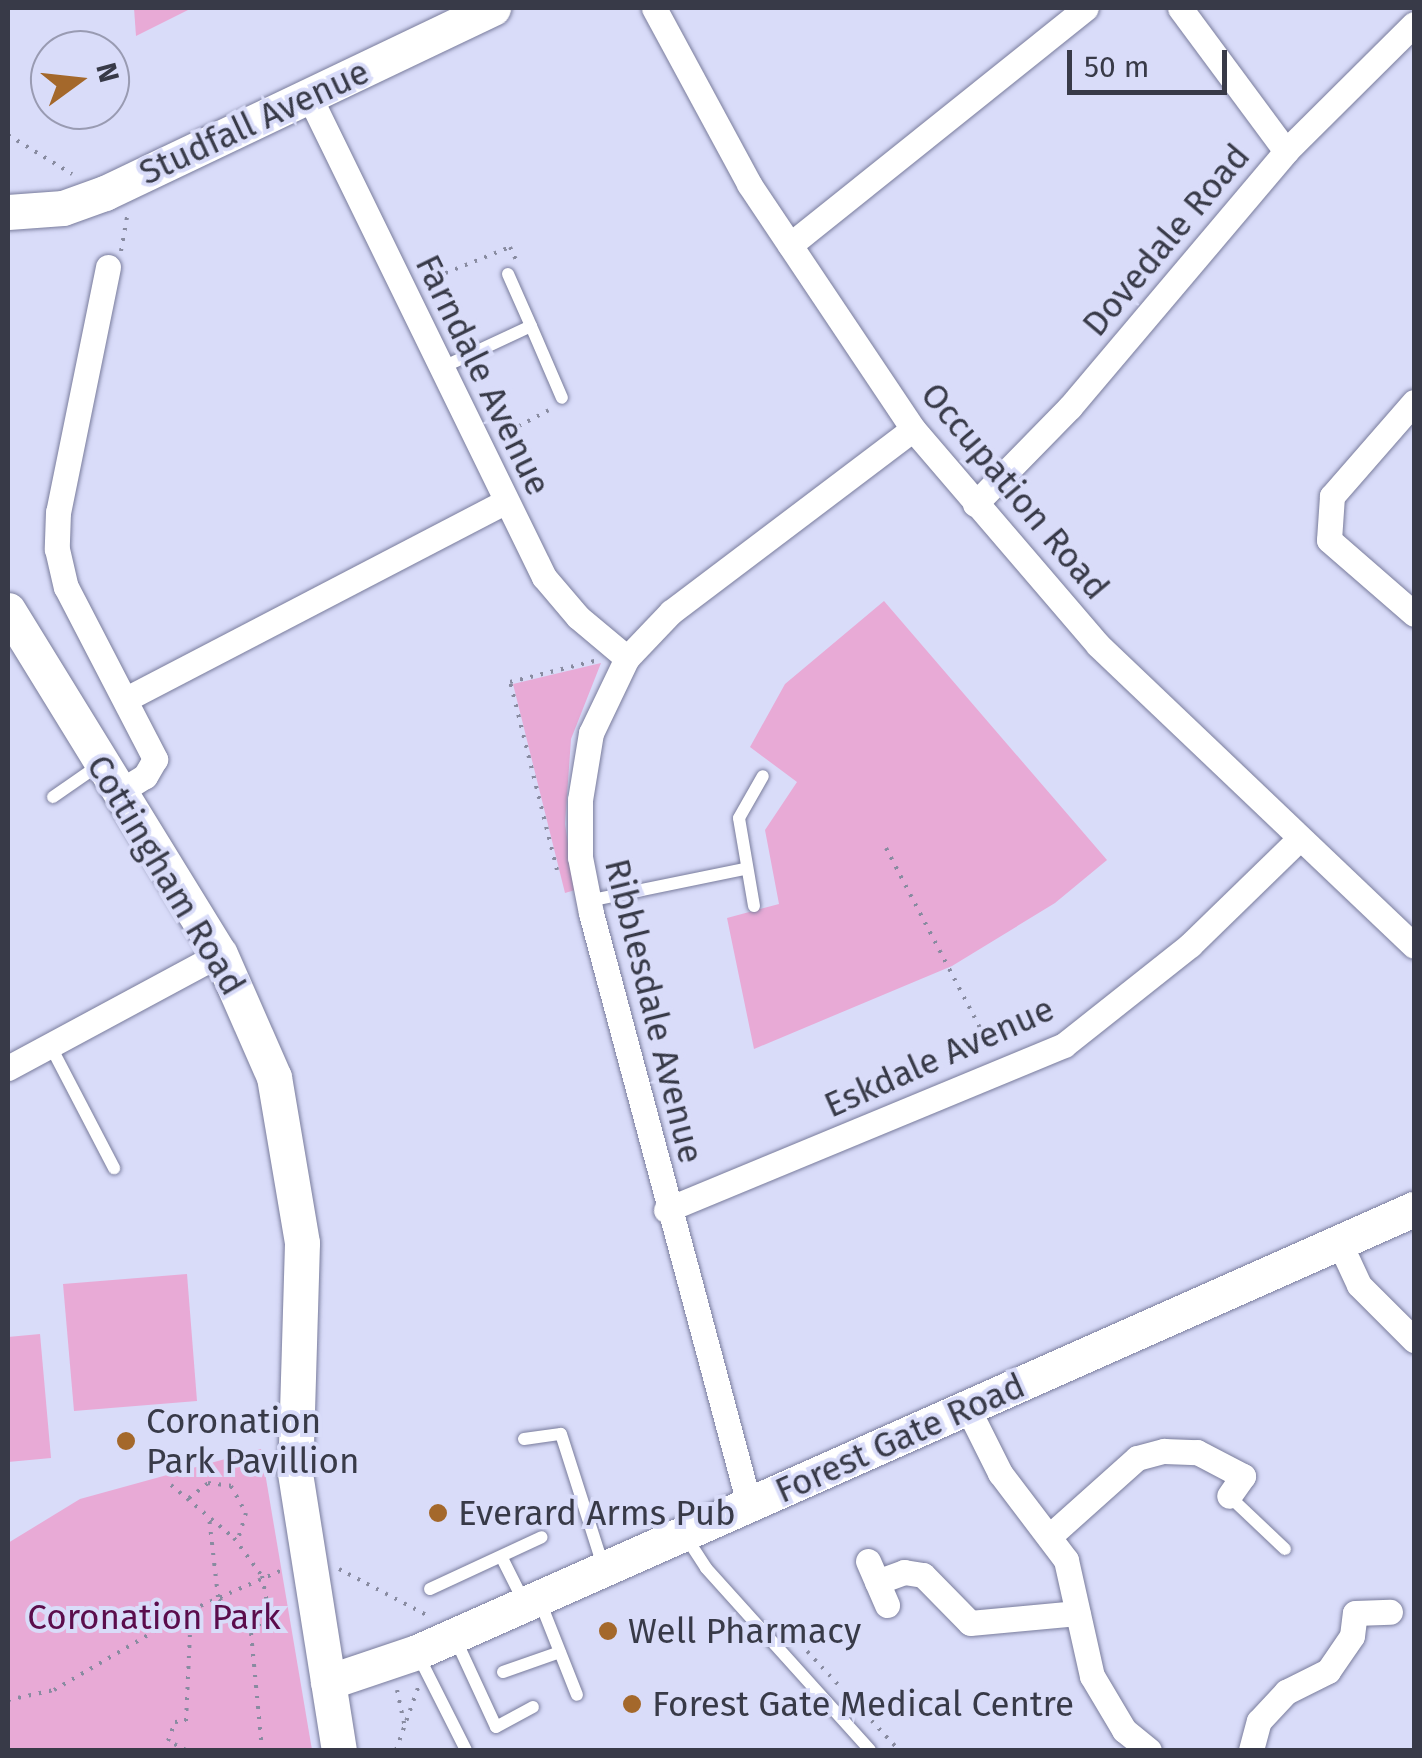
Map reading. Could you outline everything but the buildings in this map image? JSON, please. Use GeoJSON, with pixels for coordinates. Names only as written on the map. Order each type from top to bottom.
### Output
{"type":"FeatureCollection","features":[{"type":"Feature","properties":{"kind":"street","name":"Studfall Avenue"},"geometry":{"type":"LineString","coordinates":[[8,212],[88,199],[310,98],[493,8]]}},
{"type":"Feature","properties":{"kind":"street","name":"Occupation Road"},"geometry":{"type":"LineString","coordinates":[[654,8],[790,245],[912,429],[1098,645],[1414,946]]}},
{"type":"Feature","properties":{"kind":"street"},"geometry":{"type":"LineString","coordinates":[[790,245],[1086,8]]}},
{"type":"Feature","properties":{"kind":"street"},"geometry":{"type":"LineString","coordinates":[[1180,8],[1286,151]]}},
{"type":"Feature","properties":{"kind":"street","name":"Dovedale Road"},"geometry":{"type":"LineString","coordinates":[[975,504],[1070,408],[1286,151],[1414,24]]}},
{"type":"Feature","properties":{"kind":"street","name":"Farndale Avenue"},"geometry":{"type":"LineString","coordinates":[[310,98],[544,577],[620,652]]}},
{"type":"Feature","properties":{"kind":"street"},"geometry":{"type":"LineString","coordinates":[[108,268],[58,512],[57,549],[66,587],[128,698],[155,759],[145,776],[108,779]]}},
{"type":"Feature","properties":{"kind":"street"},"geometry":{"type":"LineString","coordinates":[[1414,402],[1332,496],[1329,540],[1414,614]]}},
{"type":"Feature","properties":{"kind":"street","name":"Ribblesdale Avenue"},"geometry":{"type":"LineString","coordinates":[[749,1504],[666,1210],[588,901],[580,800],[592,733],[620,652],[912,429]]}},
{"type":"Feature","properties":{"kind":"street"},"geometry":{"type":"LineString","coordinates":[[128,698],[505,502]]}},
{"type":"Feature","properties":{"kind":"street","name":"Cottingham Road"},"geometry":{"type":"LineString","coordinates":[[8,610],[108,779],[220,954],[274,1078],[292,1158],[302,1243],[295,1473],[339,1750]]}},
{"type":"Feature","properties":{"kind":"street","name":"Eskdale Avenue"},"geometry":{"type":"LineString","coordinates":[[666,1210],[1064,1046],[1190,944],[1300,838]]}},
{"type":"Feature","properties":{"kind":"street"},"geometry":{"type":"LineString","coordinates":[[8,1068],[220,954]]}},
{"type":"Feature","properties":{"kind":"street","name":"Forest Gate Road"},"geometry":{"type":"LineString","coordinates":[[328,1682],[421,1661],[455,1632],[685,1534],[1414,1209]]}},
{"type":"Feature","properties":{"kind":"street"},"geometry":{"type":"LineString","coordinates":[[1340,1244],[1359,1285],[1414,1340]]}},
{"type":"Feature","properties":{"kind":"street"},"geometry":{"type":"LineString","coordinates":[[968,1409],[1000,1474],[1052,1534],[1066,1560],[1092,1676],[1124,1730],[1149,1750]]}},
{"type":"Feature","properties":{"kind":"street"},"geometry":{"type":"LineString","coordinates":[[1052,1534],[1137,1458],[1164,1451],[1197,1452],[1243,1476],[1229,1496]]}},
{"type":"Feature","properties":{"kind":"street"},"geometry":{"type":"LineString","coordinates":[[877,1582],[904,1572],[923,1574],[970,1623],[1078,1613]]}},
{"type":"Feature","properties":{"kind":"street"},"geometry":{"type":"LineString","coordinates":[[1250,1750],[1259,1720],[1286,1692],[1328,1671],[1352,1636],[1355,1613],[1390,1612]]}},
{"type":"Feature","properties":{"kind":"lane"},"geometry":{"type":"LineString","coordinates":[[508,274],[562,398]]}},
{"type":"Feature","properties":{"kind":"lane"},"geometry":{"type":"LineString","coordinates":[[440,368],[530,326]]}},
{"type":"Feature","properties":{"kind":"lane"},"geometry":{"type":"LineString","coordinates":[[754,906],[744,869],[739,818],[763,776]]}},
{"type":"Feature","properties":{"kind":"lane"},"geometry":{"type":"LineString","coordinates":[[54,797],[108,779]]}},
{"type":"Feature","properties":{"kind":"lane"},"geometry":{"type":"LineString","coordinates":[[588,901],[744,869]]}},
{"type":"Feature","properties":{"kind":"lane"},"geometry":{"type":"LineString","coordinates":[[50,1046],[114,1168]]}},
{"type":"Feature","properties":{"kind":"lane"},"geometry":{"type":"LineString","coordinates":[[524,1440],[561,1434],[604,1568]]}},
{"type":"Feature","properties":{"kind":"lane"},"geometry":{"type":"LineString","coordinates":[[1229,1496],[1285,1549]]}},
{"type":"Feature","properties":{"kind":"lane"},"geometry":{"type":"LineString","coordinates":[[685,1534],[706,1568],[870,1750]]}},
{"type":"Feature","properties":{"kind":"lane"},"geometry":{"type":"LineString","coordinates":[[430,1589],[542,1537]]}},
{"type":"Feature","properties":{"kind":"lane"},"geometry":{"type":"LineString","coordinates":[[502,1558],[560,1652],[577,1695]]}},
{"type":"Feature","properties":{"kind":"lane"},"geometry":{"type":"LineString","coordinates":[[455,1632],[496,1727],[533,1707]]}},
{"type":"Feature","properties":{"kind":"lane"},"geometry":{"type":"LineString","coordinates":[[503,1672],[560,1652]]}},
{"type":"Feature","properties":{"kind":"lane"},"geometry":{"type":"LineString","coordinates":[[421,1661],[466,1750]]}},
{"type":"Feature","properties":{"kind":"path"},"geometry":{"type":"LineString","coordinates":[[8,135],[76,177],[88,199]]}},
{"type":"Feature","properties":{"kind":"path"},"geometry":{"type":"LineString","coordinates":[[108,268],[119,266],[129,181]]}},
{"type":"Feature","properties":{"kind":"path"},"geometry":{"type":"LineString","coordinates":[[403,290],[510,247],[519,266],[508,274]]}},
{"type":"Feature","properties":{"kind":"path"},"geometry":{"type":"LineString","coordinates":[[478,446],[545,414],[562,398]]}},
{"type":"Feature","properties":{"kind":"path"},"geometry":{"type":"LineString","coordinates":[[560,882],[510,682],[620,652]]}},
{"type":"Feature","properties":{"kind":"path"},"geometry":{"type":"LineString","coordinates":[[886,848],[1002,1071]]}},
{"type":"Feature","properties":{"kind":"path"},"geometry":{"type":"LineString","coordinates":[[188,1500],[208,1483],[231,1486],[246,1513],[237,1542]]}},
{"type":"Feature","properties":{"kind":"path"},"geometry":{"type":"LineString","coordinates":[[171,1485],[237,1542],[262,1576],[271,1623],[240,1626],[218,1598],[208,1517]]}},
{"type":"Feature","properties":{"kind":"path"},"geometry":{"type":"LineString","coordinates":[[8,1700],[54,1690],[191,1610],[262,1576],[308,1563],[330,1564],[455,1632]]}},
{"type":"Feature","properties":{"kind":"path"},"geometry":{"type":"LineString","coordinates":[[186,1750],[168,1741],[175,1722],[186,1720],[191,1610]]}},
{"type":"Feature","properties":{"kind":"path"},"geometry":{"type":"LineString","coordinates":[[779,1622],[898,1750]]}},
{"type":"Feature","properties":{"kind":"path"},"geometry":{"type":"LineString","coordinates":[[251,1633],[262,1750]]}},
{"type":"Feature","properties":{"kind":"path"},"geometry":{"type":"LineString","coordinates":[[396,1750],[421,1661]]}},
{"type":"Feature","properties":{"kind":"green space"},"geometry":{"type":"Polygon","coordinates":[[[134,8],[192,8],[136,36],[134,8]]]}},
{"type":"Feature","properties":{"kind":"green space"},"geometry":{"type":"Polygon","coordinates":[[[884,601],[1107,860],[1055,903],[952,966],[754,1049],[727,918],[779,904],[765,830],[797,782],[750,747],[785,684],[884,601]]]}},
{"type":"Feature","properties":{"kind":"green space"},"geometry":{"type":"Polygon","coordinates":[[[601,663],[571,739],[565,824],[575,890],[565,893],[513,684],[601,663]]]}},
{"type":"Feature","properties":{"kind":"green space"},"geometry":{"type":"Polygon","coordinates":[[[187,1274],[197,1401],[74,1411],[63,1284],[187,1274]]]}},
{"type":"Feature","properties":{"kind":"green space"},"geometry":{"type":"Polygon","coordinates":[[[40,1334],[51,1458],[8,1462],[8,1337],[40,1334]]]}},
{"type":"Feature","properties":{"kind":"green space","name":"Coronation Park"},"geometry":{"type":"Polygon","coordinates":[[[261,1449],[312,1750],[8,1750],[8,1543],[80,1499],[261,1449]]]}},
{"type":"Feature","properties":{"kind":"place","name":"Coronation Park Pavillion"},"geometry":{"type":"Point","coordinates":[126,1441]}},
{"type":"Feature","properties":{"kind":"place","name":"Everard Arms Pub"},"geometry":{"type":"Point","coordinates":[438,1513]}},
{"type":"Feature","properties":{"kind":"place","name":"Well Pharmacy"},"geometry":{"type":"Point","coordinates":[608,1631]}},
{"type":"Feature","properties":{"kind":"place","name":"Forest Gate Medical Centre"},"geometry":{"type":"Point","coordinates":[632,1704]}}]}
